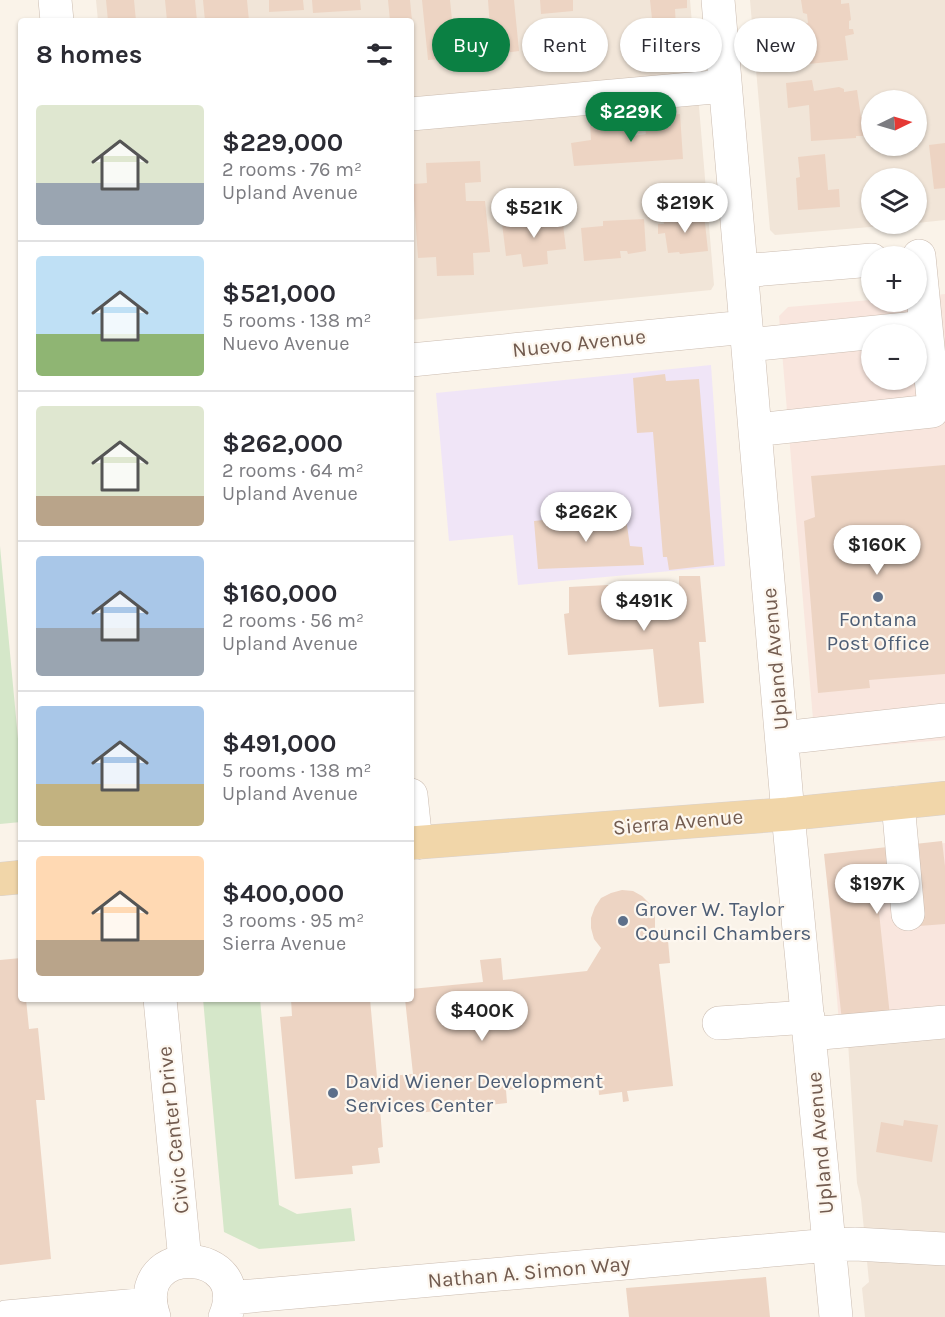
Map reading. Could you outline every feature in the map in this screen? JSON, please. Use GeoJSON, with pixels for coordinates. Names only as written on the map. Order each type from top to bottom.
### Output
{"type":"FeatureCollection","features":[{"type":"Feature","properties":{"kind":"main road","name":"Sierra Avenue"},"geometry":{"type":"LineString","coordinates":[[414,843],[898,802],[945,801]]}},
{"type":"Feature","properties":{"kind":"main road"},"geometry":{"type":"LineString","coordinates":[[0,879],[18,877]]}},
{"type":"Feature","properties":{"kind":"street"},"geometry":{"type":"LineString","coordinates":[[55,0],[57,18]]}},
{"type":"Feature","properties":{"kind":"street","name":"Upland Avenue"},"geometry":{"type":"LineString","coordinates":[[718,0],[788,813],[836,1317]]}},
{"type":"Feature","properties":{"kind":"street"},"geometry":{"type":"LineString","coordinates":[[414,114],[725,86]]}},
{"type":"Feature","properties":{"kind":"street"},"geometry":{"type":"LineString","coordinates":[[741,271],[861,261]]}},
{"type":"Feature","properties":{"kind":"street","name":"Nuevo Avenue"},"geometry":{"type":"LineString","coordinates":[[414,360],[861,330]]}},
{"type":"Feature","properties":{"kind":"street"},"geometry":{"type":"LineString","coordinates":[[755,430],[932,411],[934,408],[927,337]]}},
{"type":"Feature","properties":{"kind":"street"},"geometry":{"type":"LineString","coordinates":[[782,738],[945,720]]}},
{"type":"Feature","properties":{"kind":"street"},"geometry":{"type":"LineString","coordinates":[[898,802],[908,914]]}},
{"type":"Feature","properties":{"kind":"street","name":"Civic Center Drive"},"geometry":{"type":"LineString","coordinates":[[160,1002],[185,1260]]}},
{"type":"Feature","properties":{"kind":"street"},"geometry":{"type":"LineString","coordinates":[[719,1023],[809,1025],[945,1022]]}},
{"type":"Feature","properties":{"kind":"street","name":"Nathan A. Simon Way"},"geometry":{"type":"LineString","coordinates":[[227,1308],[830,1245],[855,1244],[945,1249]]}},
{"type":"Feature","properties":{"kind":"street"},"geometry":{"type":"LineString","coordinates":[[6,1317],[152,1311],[151,1293],[159,1275],[170,1265],[185,1260],[204,1263],[216,1271],[225,1283],[227,1308]]}},
{"type":"Feature","properties":{"kind":"shaded area"},"geometry":{"type":"Polygon","coordinates":[[[96,0],[690,0],[692,18],[620,18],[620,72],[696,72],[714,285],[711,290],[414,320],[414,18],[98,18],[96,0]]]}},
{"type":"Feature","properties":{"kind":"shaded area"},"geometry":{"type":"Polygon","coordinates":[[[750,0],[945,0],[945,220],[927,222],[927,168],[861,168],[861,228],[775,235],[770,230],[756,72],[817,72],[817,18],[752,18],[750,0]]]}},
{"type":"Feature","properties":{"kind":"shaded area"},"geometry":{"type":"Polygon","coordinates":[[[945,294],[945,740],[821,750],[815,743],[779,316],[788,307],[861,301],[861,312],[927,312],[927,296],[945,294]]]}},
{"type":"Feature","properties":{"kind":"shaded area"},"geometry":{"type":"Polygon","coordinates":[[[711,365],[725,566],[518,585],[513,535],[449,541],[436,393],[711,365]]]}},
{"type":"Feature","properties":{"kind":"shaded area"},"geometry":{"type":"Polygon","coordinates":[[[945,843],[945,1034],[839,1023],[825,854],[945,843]]]}},
{"type":"Feature","properties":{"kind":"shaded area"},"geometry":{"type":"Polygon","coordinates":[[[945,1034],[945,1317],[865,1317],[862,1288],[869,1282],[861,1199],[857,1183],[848,1042],[945,1034]]]}},
{"type":"Feature","properties":{"kind":"green space"},"geometry":{"type":"Polygon","coordinates":[[[0,546],[18,739],[18,822],[0,824],[0,546]]]}},
{"type":"Feature","properties":{"kind":"green space"},"geometry":{"type":"Polygon","coordinates":[[[203,1002],[260,1002],[279,1205],[297,1214],[351,1208],[355,1241],[259,1249],[224,1232],[203,1002]]]}},
{"type":"Feature","properties":{"kind":"building"},"geometry":{"type":"Polygon","coordinates":[[[106,0],[134,0],[136,18],[108,18],[106,0]]]}},
{"type":"Feature","properties":{"kind":"building"},"geometry":{"type":"Polygon","coordinates":[[[165,0],[195,0],[197,18],[167,18],[165,0]]]}},
{"type":"Feature","properties":{"kind":"building"},"geometry":{"type":"Polygon","coordinates":[[[203,0],[247,0],[249,18],[205,18],[203,0]]]}},
{"type":"Feature","properties":{"kind":"building"},"geometry":{"type":"Polygon","coordinates":[[[269,0],[303,0],[304,10],[269,12],[269,0]]]}},
{"type":"Feature","properties":{"kind":"building"},"geometry":{"type":"Polygon","coordinates":[[[312,0],[360,0],[361,10],[313,13],[312,0]]]}},
{"type":"Feature","properties":{"kind":"building"},"geometry":{"type":"Polygon","coordinates":[[[388,0],[410,0],[412,18],[390,18],[388,0]]]}},
{"type":"Feature","properties":{"kind":"building"},"geometry":{"type":"Polygon","coordinates":[[[422,0],[450,0],[452,18],[432,18],[432,60],[428,60],[422,0]]]}},
{"type":"Feature","properties":{"kind":"building"},"geometry":{"type":"Polygon","coordinates":[[[488,0],[514,0],[519,51],[510,52],[510,18],[489,18],[488,0]]]}},
{"type":"Feature","properties":{"kind":"building"},"geometry":{"type":"Polygon","coordinates":[[[540,0],[573,0],[573,11],[541,14],[540,0]]]}},
{"type":"Feature","properties":{"kind":"building"},"geometry":{"type":"Polygon","coordinates":[[[650,0],[687,0],[687,8],[675,9],[676,18],[652,18],[650,0]]]}},
{"type":"Feature","properties":{"kind":"building"},"geometry":{"type":"Polygon","coordinates":[[[801,0],[841,0],[841,4],[849,3],[851,20],[849,29],[853,29],[854,34],[845,36],[848,60],[817,63],[817,18],[807,18],[807,14],[803,13],[801,0]]]}},
{"type":"Feature","properties":{"kind":"building"},"geometry":{"type":"Polygon","coordinates":[[[812,80],[814,91],[839,87],[844,89],[844,92],[857,90],[861,136],[811,141],[809,105],[788,108],[786,83],[812,80]]]}},
{"type":"Feature","properties":{"kind":"building"},"geometry":{"type":"Polygon","coordinates":[[[680,114],[683,159],[574,166],[571,143],[591,140],[590,123],[625,120],[627,137],[646,134],[644,119],[680,114]]]}},
{"type":"Feature","properties":{"kind":"building"},"geometry":{"type":"Polygon","coordinates":[[[945,143],[945,188],[934,189],[929,145],[945,143]]]}},
{"type":"Feature","properties":{"kind":"building"},"geometry":{"type":"Polygon","coordinates":[[[825,154],[828,190],[839,189],[840,207],[798,210],[796,178],[800,177],[798,157],[825,154]]]}},
{"type":"Feature","properties":{"kind":"building"},"geometry":{"type":"Polygon","coordinates":[[[480,161],[481,182],[465,183],[466,201],[485,201],[490,252],[473,253],[474,275],[437,276],[436,257],[418,258],[414,184],[427,183],[426,163],[480,161]]]}},
{"type":"Feature","properties":{"kind":"building"},"geometry":{"type":"Polygon","coordinates":[[[704,214],[708,251],[668,253],[665,233],[658,234],[658,224],[664,224],[663,219],[704,214]]]}},
{"type":"Feature","properties":{"kind":"building"},"geometry":{"type":"Polygon","coordinates":[[[562,216],[566,249],[547,251],[548,264],[523,267],[521,254],[506,256],[502,223],[562,216]]]}},
{"type":"Feature","properties":{"kind":"building"},"geometry":{"type":"Polygon","coordinates":[[[644,219],[646,251],[628,254],[627,251],[620,251],[621,258],[584,261],[581,228],[603,226],[603,221],[644,219]]]}},
{"type":"Feature","properties":{"kind":"building"},"geometry":{"type":"Polygon","coordinates":[[[665,374],[666,381],[699,379],[714,565],[669,570],[667,557],[663,557],[653,432],[637,433],[633,378],[665,374]]]}},
{"type":"Feature","properties":{"kind":"building","name":"Fontana Post Office"},"geometry":{"type":"Polygon","coordinates":[[[945,465],[945,674],[869,680],[870,688],[818,693],[804,521],[815,517],[811,476],[945,465]]]}},
{"type":"Feature","properties":{"kind":"building"},"geometry":{"type":"Polygon","coordinates":[[[625,512],[630,546],[642,547],[644,565],[538,569],[534,521],[625,512]]]}},
{"type":"Feature","properties":{"kind":"building"},"geometry":{"type":"Polygon","coordinates":[[[679,576],[700,576],[706,642],[699,642],[704,703],[659,707],[653,649],[568,655],[564,614],[569,613],[569,587],[647,583],[649,607],[663,609],[669,602],[679,602],[679,576]]]}},
{"type":"Feature","properties":{"kind":"building"},"geometry":{"type":"Polygon","coordinates":[[[942,841],[945,866],[945,924],[919,926],[916,899],[878,903],[890,1016],[842,1021],[824,854],[942,841]]]}},
{"type":"Feature","properties":{"kind":"building"},"geometry":{"type":"Polygon","coordinates":[[[622,890],[633,891],[642,896],[650,904],[655,914],[655,930],[667,929],[670,963],[659,964],[673,1086],[627,1091],[629,1101],[623,1102],[622,1092],[599,1095],[598,1081],[506,1090],[507,1103],[418,1113],[417,1104],[380,1108],[383,1147],[378,1148],[380,1163],[352,1166],[353,1174],[295,1179],[280,1017],[292,1016],[291,1002],[370,1002],[377,1077],[413,1074],[405,1002],[414,1002],[414,989],[483,982],[480,960],[501,958],[503,980],[587,971],[601,948],[594,939],[591,918],[601,898],[622,890]]]}},
{"type":"Feature","properties":{"kind":"building"},"geometry":{"type":"Polygon","coordinates":[[[18,958],[18,1002],[26,1002],[29,1029],[38,1028],[45,1100],[36,1100],[51,1259],[0,1265],[0,960],[18,958]]]}},
{"type":"Feature","properties":{"kind":"building"},"geometry":{"type":"Polygon","coordinates":[[[904,1120],[938,1125],[932,1162],[876,1152],[881,1122],[903,1126],[904,1120]]]}},
{"type":"Feature","properties":{"kind":"building"},"geometry":{"type":"Polygon","coordinates":[[[766,1277],[770,1317],[629,1317],[626,1288],[766,1277]]]}},
{"type":"Feature","properties":{"kind":"place","name":"Fontana Post Office"},"geometry":{"type":"Point","coordinates":[878,597]}},
{"type":"Feature","properties":{"kind":"place","name":"Grover W. Taylor Council Chambers"},"geometry":{"type":"Point","coordinates":[623,921]}},
{"type":"Feature","properties":{"kind":"place","name":"David Wiener Development Services Center"},"geometry":{"type":"Point","coordinates":[333,1093]}}]}
